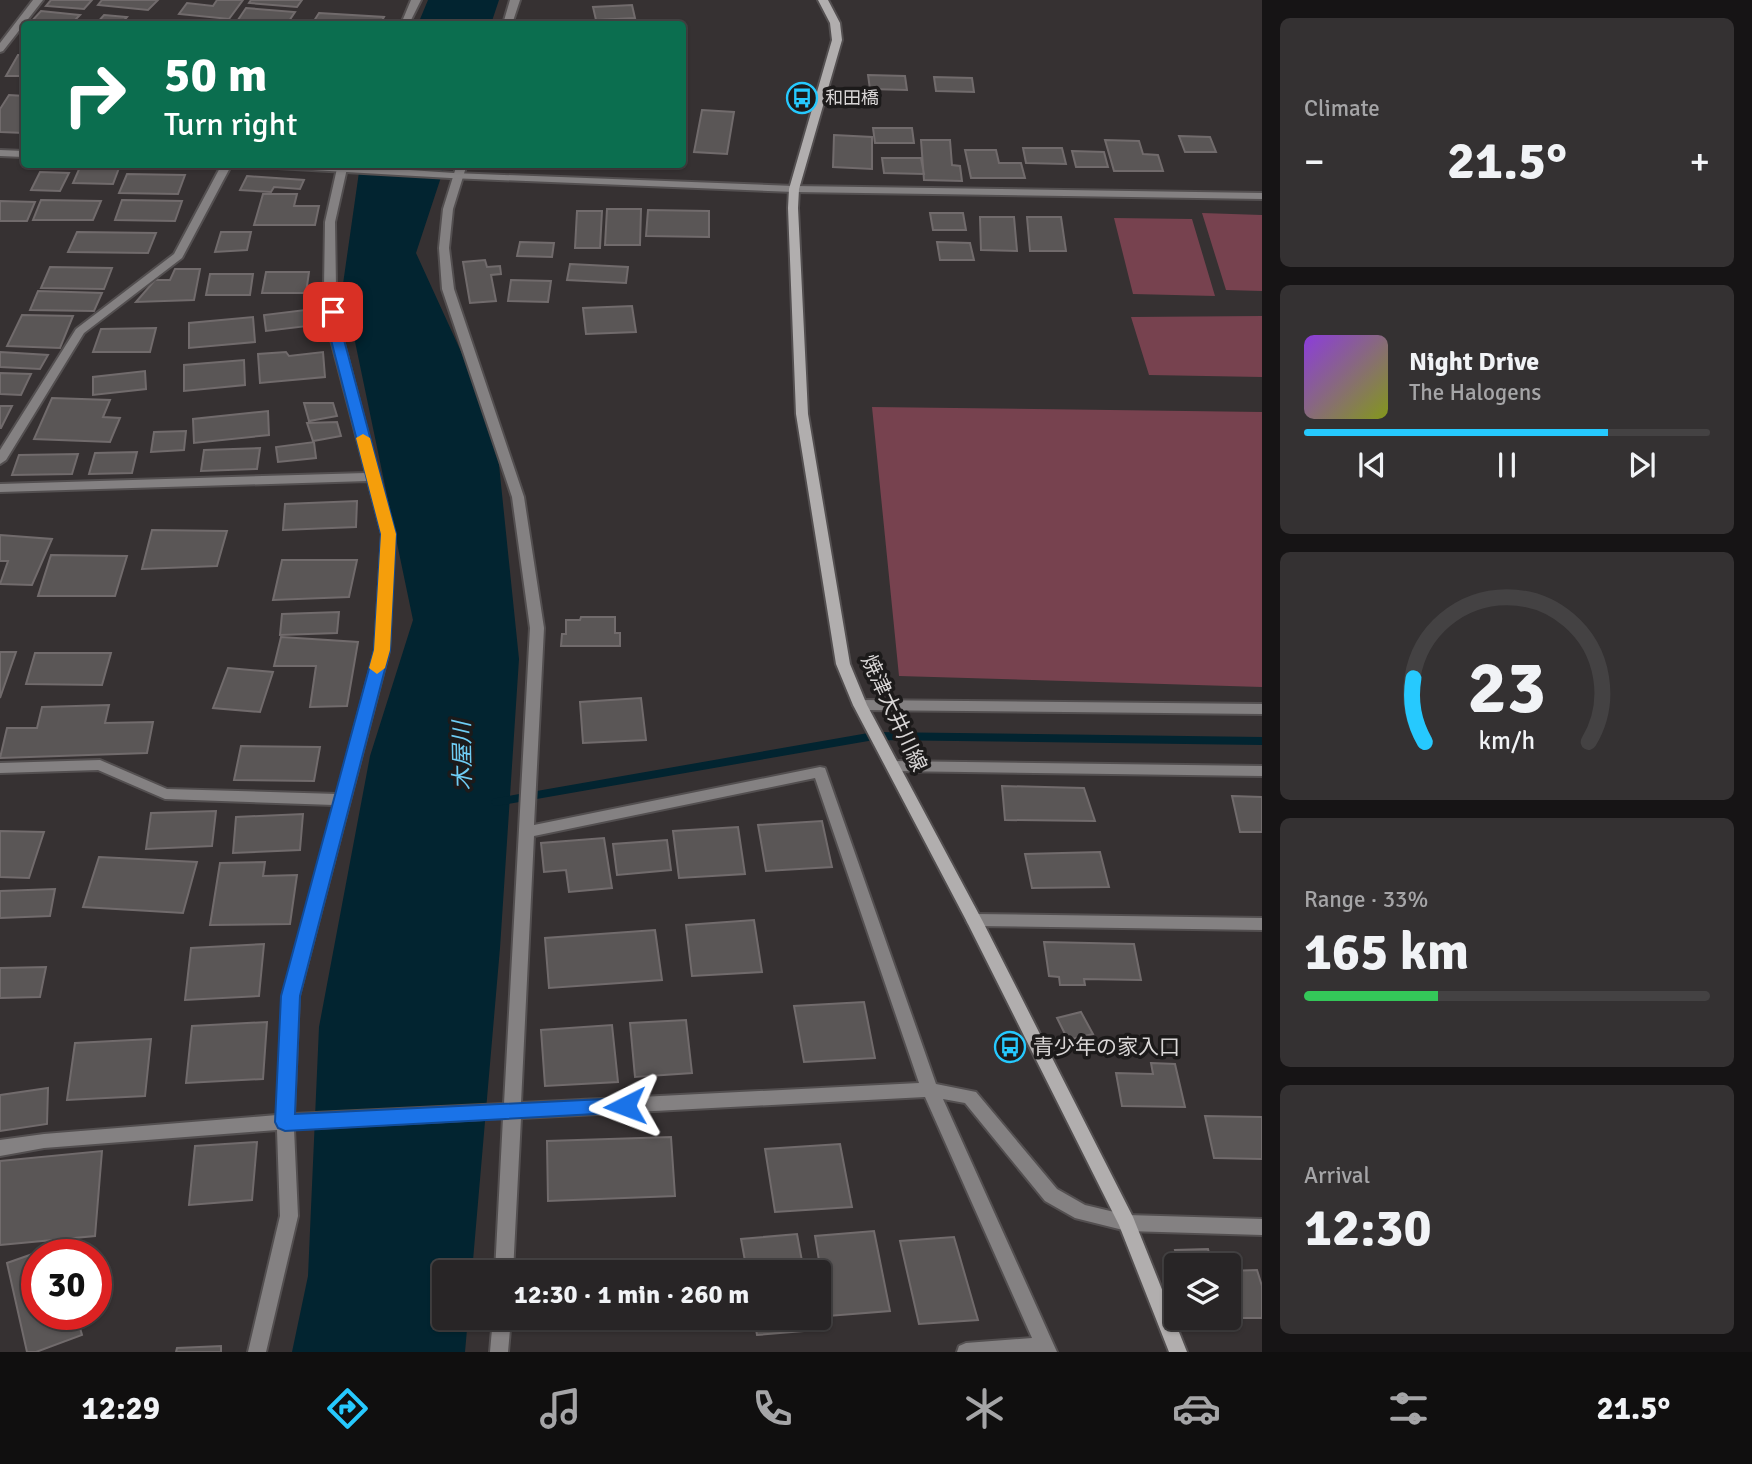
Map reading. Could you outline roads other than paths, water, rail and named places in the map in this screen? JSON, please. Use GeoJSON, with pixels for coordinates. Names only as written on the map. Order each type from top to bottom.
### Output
{"type":"FeatureCollection","features":[{"type":"Feature","properties":{"kind":"main road","name":"焼津大井川線"},"geometry":{"type":"LineString","coordinates":[[823,0],[835,23],[837,40],[794,189],[802,415],[843,664],[860,705],[974,920],[1127,1223],[1178,1352]]}},
{"type":"Feature","properties":{"kind":"street"},"geometry":{"type":"LineString","coordinates":[[22,21],[38,0]]}},
{"type":"Feature","properties":{"kind":"street"},"geometry":{"type":"LineString","coordinates":[[406,21],[416,0],[409,0]]}},
{"type":"Feature","properties":{"kind":"street"},"geometry":{"type":"LineString","coordinates":[[508,21],[515,0]]}},
{"type":"Feature","properties":{"kind":"street"},"geometry":{"type":"LineString","coordinates":[[0,49],[21,22]]}},
{"type":"Feature","properties":{"kind":"street"},"geometry":{"type":"LineString","coordinates":[[0,153],[21,154]]}},
{"type":"Feature","properties":{"kind":"street"},"geometry":{"type":"LineString","coordinates":[[0,460],[80,331],[178,256],[225,168]]}},
{"type":"Feature","properties":{"kind":"street"},"geometry":{"type":"LineString","coordinates":[[257,1352],[289,1216],[285,1122],[291,996],[382,650],[388,534],[337,336],[330,288],[330,222],[342,168]]}},
{"type":"Feature","properties":{"kind":"street"},"geometry":{"type":"LineString","coordinates":[[371,168],[794,189],[1262,196]]}},
{"type":"Feature","properties":{"kind":"street"},"geometry":{"type":"LineString","coordinates":[[457,171],[448,209],[444,247],[448,289],[518,497],[537,628],[505,1260]]}},
{"type":"Feature","properties":{"kind":"street"},"geometry":{"type":"LineString","coordinates":[[0,488],[373,477]]}},
{"type":"Feature","properties":{"kind":"street"},"geometry":{"type":"LineString","coordinates":[[860,705],[1262,709]]}},
{"type":"Feature","properties":{"kind":"street"},"geometry":{"type":"LineString","coordinates":[[890,762],[1262,771]]}},
{"type":"Feature","properties":{"kind":"street"},"geometry":{"type":"LineString","coordinates":[[0,768],[100,765],[165,794],[341,800]]}},
{"type":"Feature","properties":{"kind":"street"},"geometry":{"type":"LineString","coordinates":[[528,832],[820,772],[930,1090],[1046,1349],[965,1352]]}},
{"type":"Feature","properties":{"kind":"street"},"geometry":{"type":"LineString","coordinates":[[974,920],[1262,924]]}},
{"type":"Feature","properties":{"kind":"street"},"geometry":{"type":"LineString","coordinates":[[0,1148],[44,1141],[285,1122],[930,1090],[970,1097],[1051,1195],[1081,1212],[1127,1223],[1262,1227]]}},
{"type":"Feature","properties":{"kind":"street"},"geometry":{"type":"LineString","coordinates":[[499,1352],[501,1330]]}},
{"type":"Feature","properties":{"kind":"water"},"geometry":{"type":"Polygon","coordinates":[[[428,0],[499,0],[492,21],[419,21],[428,0]]]}},
{"type":"Feature","properties":{"kind":"water","name":"木屋川"},"geometry":{"type":"Polygon","coordinates":[[[360,168],[444,168],[416,253],[495,426],[519,659],[500,948],[473,1260],[432,1260],[432,1330],[467,1330],[465,1352],[292,1352],[308,1276],[319,1027],[370,756],[413,620],[343,284],[360,168]]]}},
{"type":"Feature","properties":{"kind":"waterway"},"geometry":{"type":"LineString","coordinates":[[497,802],[874,736],[1262,741]]}},
{"type":"Feature","properties":{"kind":"place","name":"和田橋"},"geometry":{"type":"Point","coordinates":[802,98]}},
{"type":"Feature","properties":{"kind":"place","name":"青少年の家入口"},"geometry":{"type":"Point","coordinates":[1010,1047]}}]}
